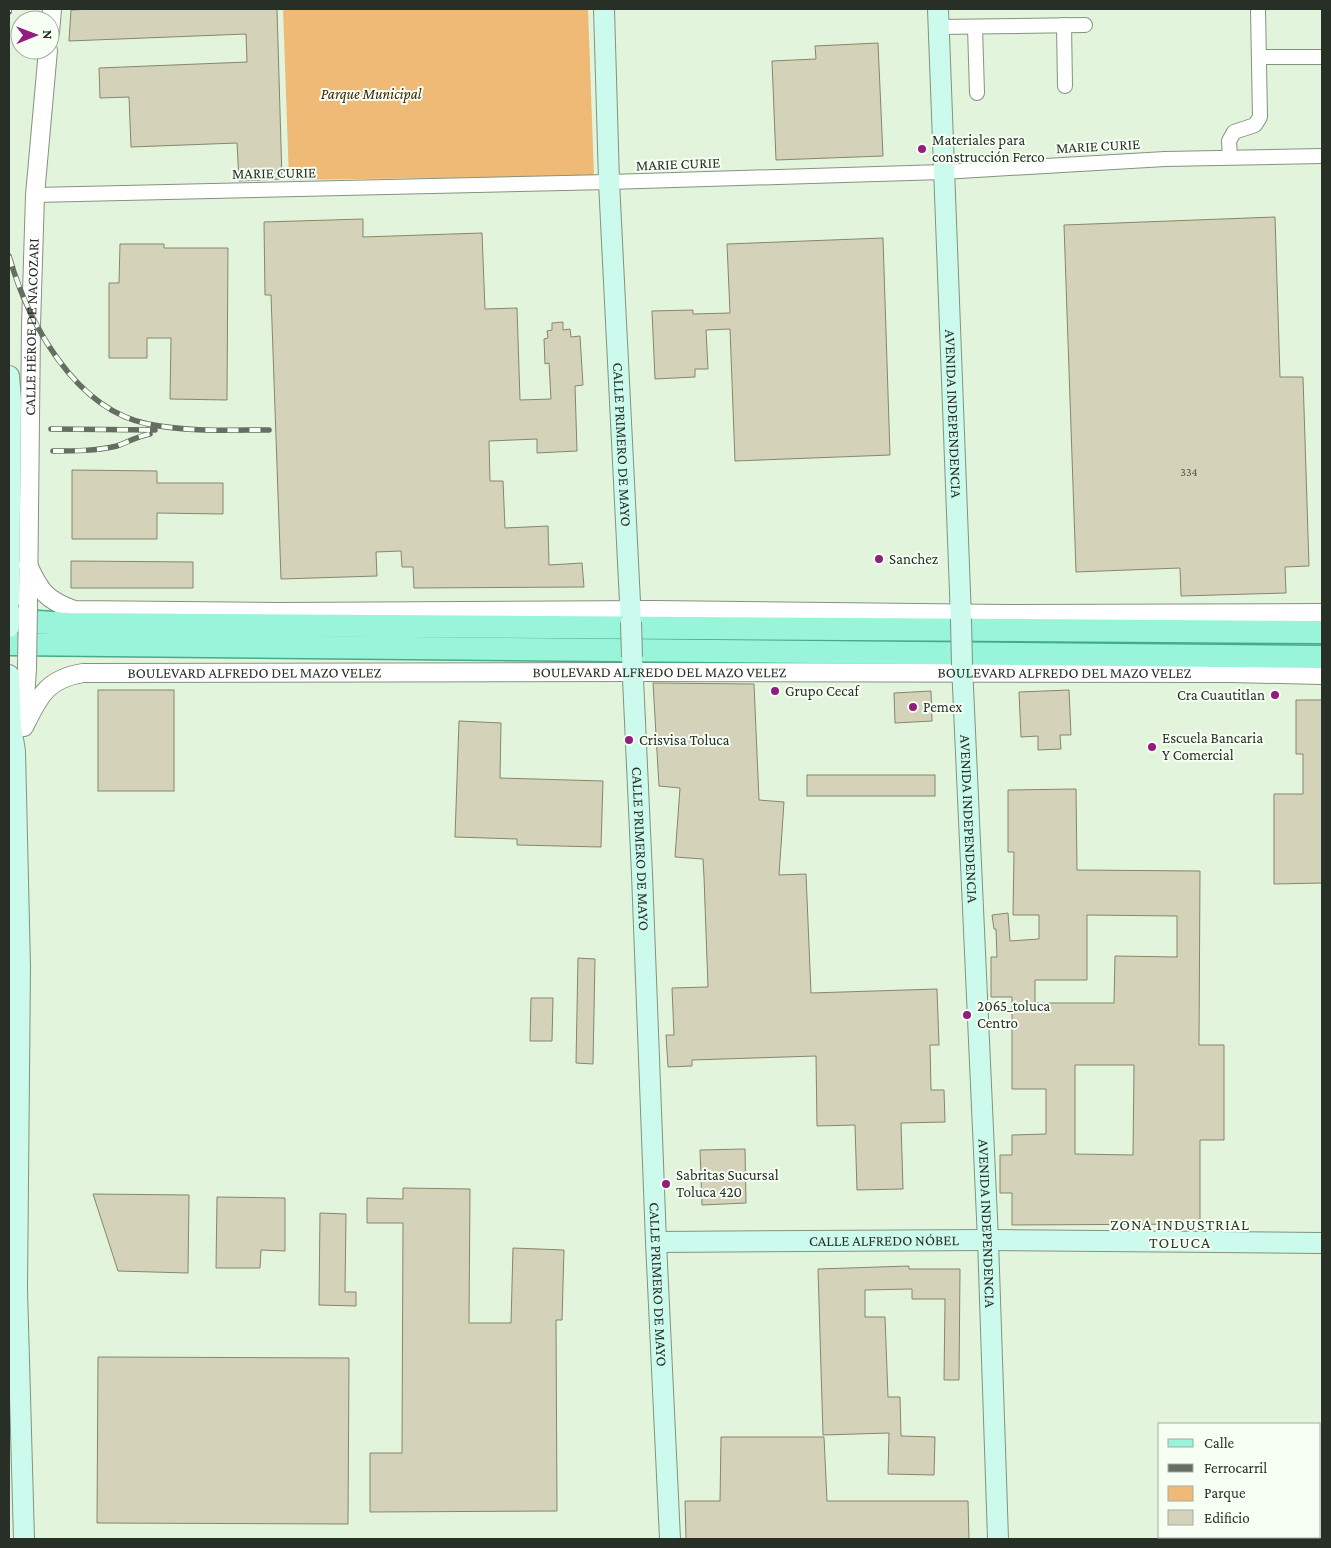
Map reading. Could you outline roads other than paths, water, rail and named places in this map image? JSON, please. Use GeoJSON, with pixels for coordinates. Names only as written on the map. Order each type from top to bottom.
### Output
{"type":"FeatureCollection","features":[{"type":"Feature","properties":{"kind":"main road","name":"CALLE PRIMERO DE MAYO"},"geometry":{"type":"LineString","coordinates":[[604,9],[609,182],[670,1539]]}},
{"type":"Feature","properties":{"kind":"main road","name":"AVENIDA INDEPENDENCIA"},"geometry":{"type":"LineString","coordinates":[[938,18],[962,669],[988,1240],[998,1539]]}},
{"type":"Feature","properties":{"kind":"main road"},"geometry":{"type":"LineString","coordinates":[[9,376],[18,607],[9,627]]}},
{"type":"Feature","properties":{"kind":"main road"},"geometry":{"type":"LineString","coordinates":[[9,620],[68,624],[1322,632]]}},
{"type":"Feature","properties":{"kind":"main road","name":"BOULEVARD ALFREDO DEL MAZO VELEZ"},"geometry":{"type":"LineString","coordinates":[[9,644],[1322,657]]}},
{"type":"Feature","properties":{"kind":"main road"},"geometry":{"type":"LineString","coordinates":[[18,671],[11,727],[15,751],[20,966],[17,1289],[24,1539]]}},
{"type":"Feature","properties":{"kind":"main road","name":"CALLE ALFREDO NÓBEL"},"geometry":{"type":"LineString","coordinates":[[656,1242],[988,1240],[1322,1243]]}},
{"type":"Feature","properties":{"kind":"street"},"geometry":{"type":"LineString","coordinates":[[1230,157],[1229,141],[1234,132],[1255,125],[1260,117],[1258,9]]}},
{"type":"Feature","properties":{"kind":"street"},"geometry":{"type":"LineString","coordinates":[[938,18],[975,26],[1084,25]]}},
{"type":"Feature","properties":{"kind":"street"},"geometry":{"type":"LineString","coordinates":[[1064,25],[1065,86]]}},
{"type":"Feature","properties":{"kind":"street"},"geometry":{"type":"LineString","coordinates":[[975,26],[977,93]]}},
{"type":"Feature","properties":{"kind":"street"},"geometry":{"type":"LineString","coordinates":[[1259,57],[1322,57]]}},
{"type":"Feature","properties":{"kind":"street","name":"CALLE HÉROE DE NACOZARI"},"geometry":{"type":"LineString","coordinates":[[18,607],[28,565],[31,326],[35,194],[47,60]]}},
{"type":"Feature","properties":{"kind":"street","name":"MARIE CURIE"},"geometry":{"type":"LineString","coordinates":[[35,194],[609,182],[943,172],[1165,158],[1322,156]]}},
{"type":"Feature","properties":{"kind":"street"},"geometry":{"type":"LineString","coordinates":[[28,565],[36,582],[46,596],[74,610],[630,617],[654,610],[961,616],[1007,614],[1322,613]]}},
{"type":"Feature","properties":{"kind":"street"},"geometry":{"type":"LineString","coordinates":[[15,751],[24,727],[18,671],[18,607]]}},
{"type":"Feature","properties":{"kind":"street","name":"BOULEVARD ALFREDO DEL MAZO VELEZ"},"geometry":{"type":"LineString","coordinates":[[24,727],[34,705],[48,687],[64,677],[83,674],[632,664],[1322,675]]}},
{"type":"Feature","properties":{"kind":"railway"},"geometry":{"type":"LineString","coordinates":[[9,256],[17,282],[42,334],[58,359],[77,382],[98,401],[122,415],[163,427],[269,430]]}},
{"type":"Feature","properties":{"kind":"railway"},"geometry":{"type":"LineString","coordinates":[[51,429],[155,430]]}},
{"type":"Feature","properties":{"kind":"railway"},"geometry":{"type":"LineString","coordinates":[[53,451],[109,448],[150,434]]}},
{"type":"Feature","properties":{"kind":"place","name":"Materiales para construcción Ferco"},"geometry":{"type":"Point","coordinates":[922,149]}},
{"type":"Feature","properties":{"kind":"place","name":"Sanchez"},"geometry":{"type":"Point","coordinates":[879,559]}},
{"type":"Feature","properties":{"kind":"place","name":"Grupo Cecaf"},"geometry":{"type":"Point","coordinates":[775,691]}},
{"type":"Feature","properties":{"kind":"place","name":"Cra Cuautitlan"},"geometry":{"type":"Point","coordinates":[1275,695]}},
{"type":"Feature","properties":{"kind":"place","name":"Pemex"},"geometry":{"type":"Point","coordinates":[913,707]}},
{"type":"Feature","properties":{"kind":"place","name":"Crisvisa Toluca"},"geometry":{"type":"Point","coordinates":[629,740]}},
{"type":"Feature","properties":{"kind":"place","name":"Escuela Bancaria Y Comercial"},"geometry":{"type":"Point","coordinates":[1152,747]}},
{"type":"Feature","properties":{"kind":"place","name":"2065_toluca Centro"},"geometry":{"type":"Point","coordinates":[967,1015]}},
{"type":"Feature","properties":{"kind":"place","name":"Sabritas Sucursal Toluca 420"},"geometry":{"type":"Point","coordinates":[666,1184]}},
{"type":"Feature","properties":{"kind":"district","name":"ZONA INDUSTRIAL TOLUCA"},"geometry":{"type":"Point","coordinates":[1180,1233]}},
{"type":"Feature","properties":{"kind":"park label","name":"Parque Municipal"},"geometry":{"type":"Point","coordinates":[371,94]}}]}
